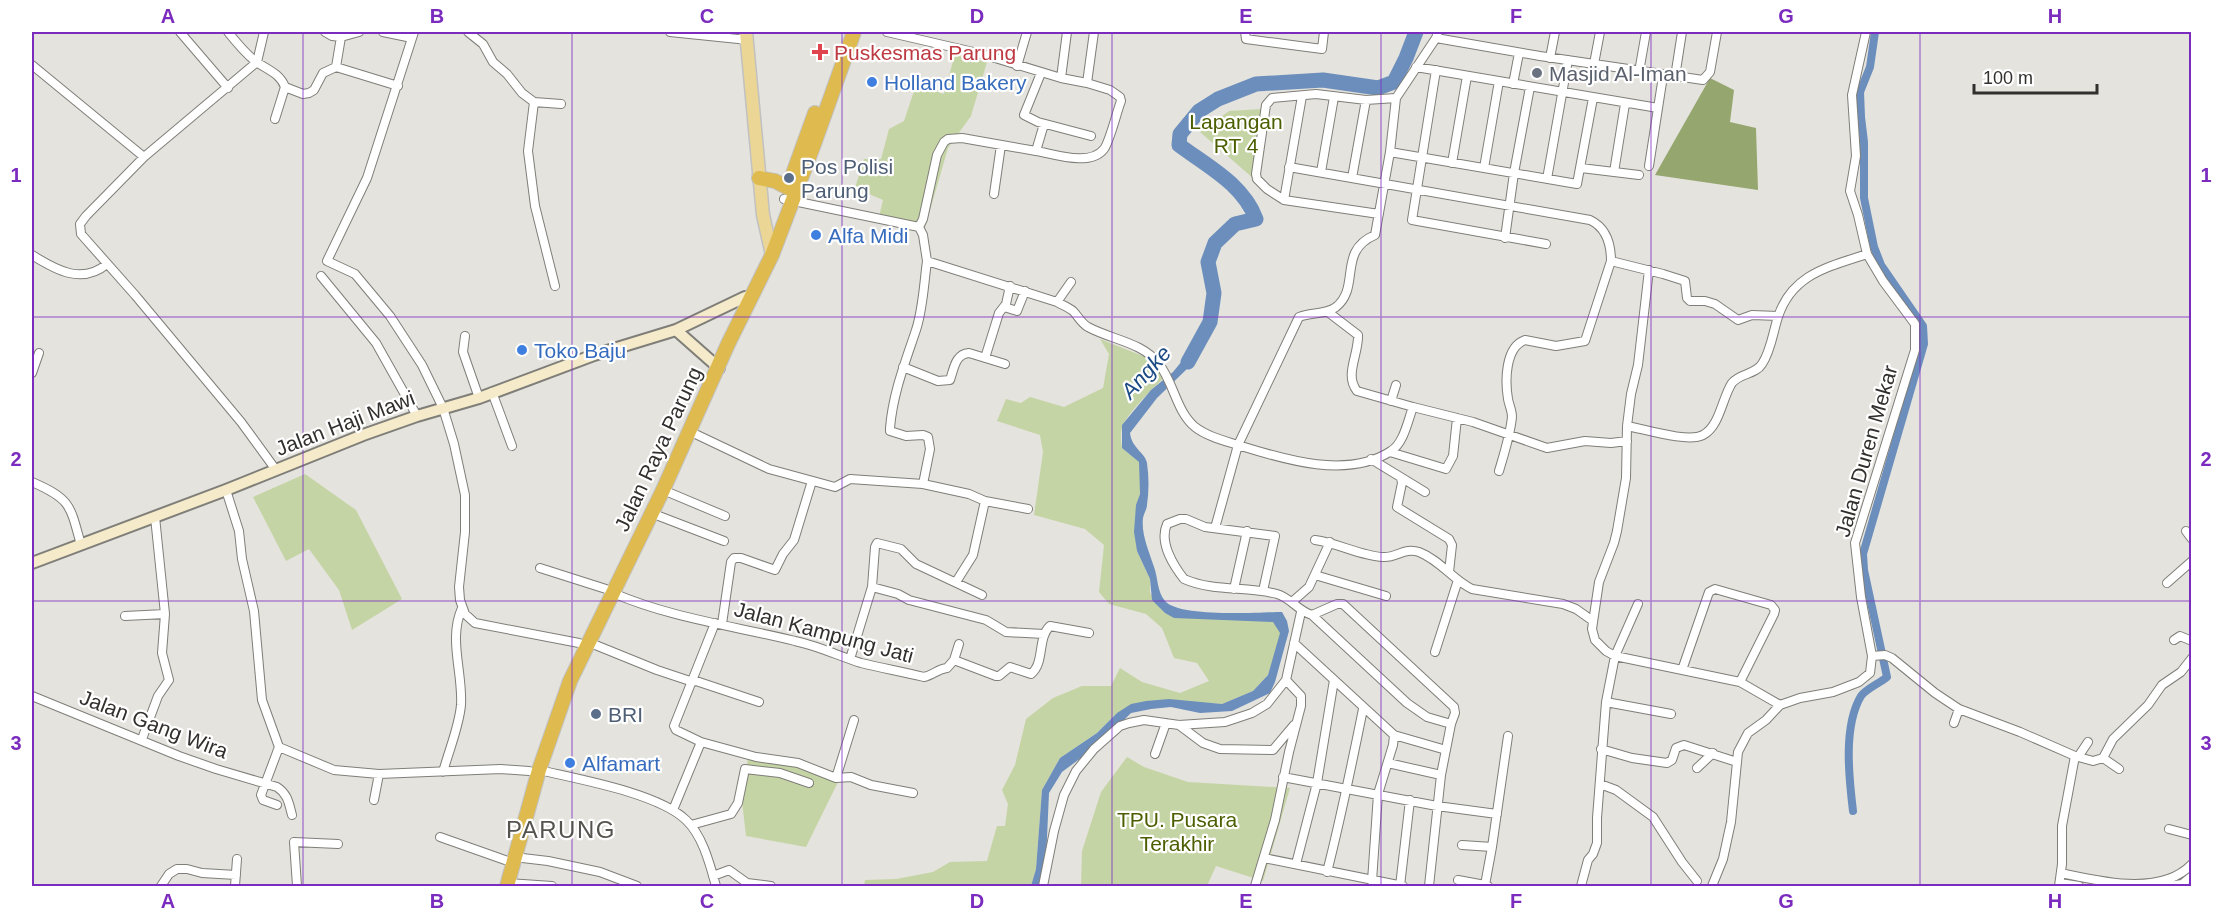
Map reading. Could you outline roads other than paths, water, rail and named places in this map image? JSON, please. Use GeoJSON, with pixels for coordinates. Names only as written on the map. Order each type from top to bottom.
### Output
{"type":"FeatureCollection","features":[{"type":"Feature","properties":{"kind":"highway","name":"Jalan Raya Parung"},"geometry":{"type":"LineString","coordinates":[[610,591],[728,344],[770,248],[845,40],[854,32]]}},
{"type":"Feature","properties":{"kind":"highway"},"geometry":{"type":"LineString","coordinates":[[759,178],[775,182],[790,195]]}},
{"type":"Feature","properties":{"kind":"highway","name":"Jalan Raya Parung"},"geometry":{"type":"LineString","coordinates":[[504,885],[546,724],[596,616],[663,490],[745,297],[770,248]]}},
{"type":"Feature","properties":{"kind":"main road"},"geometry":{"type":"LineString","coordinates":[[747,36],[763,215],[770,248]]}},
{"type":"Feature","properties":{"kind":"street"},"geometry":{"type":"LineString","coordinates":[[180,32],[228,88]]}},
{"type":"Feature","properties":{"kind":"street"},"geometry":{"type":"LineString","coordinates":[[228,32],[257,62],[271,70],[283,82],[285,87],[276,119]]}},
{"type":"Feature","properties":{"kind":"street"},"geometry":{"type":"LineString","coordinates":[[264,32],[257,62],[144,158],[89,212],[80,224],[81,234],[241,422],[276,470]]}},
{"type":"Feature","properties":{"kind":"street"},"geometry":{"type":"LineString","coordinates":[[325,32],[341,37],[358,32]]}},
{"type":"Feature","properties":{"kind":"street"},"geometry":{"type":"LineString","coordinates":[[383,32],[413,35],[367,178],[327,261],[355,274],[390,316],[422,364],[443,408],[454,444],[465,495],[465,532],[459,587],[462,608],[468,618],[475,623],[584,643],[657,670],[759,702]]}},
{"type":"Feature","properties":{"kind":"street"},"geometry":{"type":"LineString","coordinates":[[468,32],[483,44],[493,62],[507,74],[522,93],[534,102],[561,104]]}},
{"type":"Feature","properties":{"kind":"street"},"geometry":{"type":"LineString","coordinates":[[670,32],[747,36]]}},
{"type":"Feature","properties":{"kind":"street"},"geometry":{"type":"LineString","coordinates":[[887,32],[982,54],[1041,73],[1087,83],[1118,94],[1121,100],[1104,149],[1084,158],[954,137],[944,142],[937,155],[923,219],[919,227]]}},
{"type":"Feature","properties":{"kind":"street"},"geometry":{"type":"LineString","coordinates":[[1017,66],[1028,32]]}},
{"type":"Feature","properties":{"kind":"street"},"geometry":{"type":"LineString","coordinates":[[1061,78],[1066,32]]}},
{"type":"Feature","properties":{"kind":"street"},"geometry":{"type":"LineString","coordinates":[[1087,83],[1094,32]]}},
{"type":"Feature","properties":{"kind":"street"},"geometry":{"type":"LineString","coordinates":[[1245,32],[1246,39],[1322,49],[1324,32]]}},
{"type":"Feature","properties":{"kind":"street"},"geometry":{"type":"LineString","coordinates":[[1550,58],[1555,32]]}},
{"type":"Feature","properties":{"kind":"street"},"geometry":{"type":"LineString","coordinates":[[1594,64],[1600,32]]}},
{"type":"Feature","properties":{"kind":"street"},"geometry":{"type":"LineString","coordinates":[[1640,72],[1646,32]]}},
{"type":"Feature","properties":{"kind":"street"},"geometry":{"type":"LineString","coordinates":[[1675,77],[1682,32]]}},
{"type":"Feature","properties":{"kind":"street"},"geometry":{"type":"LineString","coordinates":[[1215,528],[1238,444],[1299,317],[1328,312],[1339,304],[1346,293],[1351,260],[1360,245],[1375,235],[1390,152],[1396,98],[1437,35],[1550,58],[1698,80],[1707,78],[1710,72],[1717,32]]}},
{"type":"Feature","properties":{"kind":"street","name":"Jalan Duren Mekar"},"geometry":{"type":"LineString","coordinates":[[1866,32],[1852,95],[1856,156],[1850,191],[1867,254],[1883,281],[1916,324],[1917,329],[1915,350],[1856,543],[1861,597],[1873,656]]}},
{"type":"Feature","properties":{"kind":"street"},"geometry":{"type":"LineString","coordinates":[[336,67],[341,37]]}},
{"type":"Feature","properties":{"kind":"street"},"geometry":{"type":"LineString","coordinates":[[1513,84],[1519,52]]}},
{"type":"Feature","properties":{"kind":"street"},"geometry":{"type":"LineString","coordinates":[[1547,180],[1568,60]]}},
{"type":"Feature","properties":{"kind":"street"},"geometry":{"type":"LineString","coordinates":[[32,64],[144,158]]}},
{"type":"Feature","properties":{"kind":"street"},"geometry":{"type":"LineString","coordinates":[[285,87],[303,94],[309,93],[314,90],[323,73],[336,67],[398,86]]}},
{"type":"Feature","properties":{"kind":"street"},"geometry":{"type":"LineString","coordinates":[[1416,67],[1658,108]]}},
{"type":"Feature","properties":{"kind":"street"},"geometry":{"type":"LineString","coordinates":[[1436,70],[1420,157],[1412,220],[1546,244]]}},
{"type":"Feature","properties":{"kind":"street"},"geometry":{"type":"LineString","coordinates":[[1041,73],[1024,115],[1044,124],[1091,136]]}},
{"type":"Feature","properties":{"kind":"street"},"geometry":{"type":"LineString","coordinates":[[1452,164],[1467,76]]}},
{"type":"Feature","properties":{"kind":"street"},"geometry":{"type":"LineString","coordinates":[[1649,166],[1663,76]]}},
{"type":"Feature","properties":{"kind":"street"},"geometry":{"type":"LineString","coordinates":[[1484,168],[1499,81]]}},
{"type":"Feature","properties":{"kind":"street"},"geometry":{"type":"LineString","coordinates":[[1505,238],[1530,87]]}},
{"type":"Feature","properties":{"kind":"street"},"geometry":{"type":"LineString","coordinates":[[1379,214],[1284,200],[1269,191],[1257,179],[1266,105],[1272,98],[1316,94],[1366,100],[1396,98]]}},
{"type":"Feature","properties":{"kind":"street"},"geometry":{"type":"LineString","coordinates":[[1284,200],[1302,96]]}},
{"type":"Feature","properties":{"kind":"street"},"geometry":{"type":"LineString","coordinates":[[1321,172],[1334,97]]}},
{"type":"Feature","properties":{"kind":"street"},"geometry":{"type":"LineString","coordinates":[[1390,152],[1577,184],[1593,98]]}},
{"type":"Feature","properties":{"kind":"street"},"geometry":{"type":"LineString","coordinates":[[1352,178],[1366,100]]}},
{"type":"Feature","properties":{"kind":"street"},"geometry":{"type":"LineString","coordinates":[[534,102],[528,151],[535,206],[555,286]]}},
{"type":"Feature","properties":{"kind":"street"},"geometry":{"type":"LineString","coordinates":[[1614,172],[1625,104]]}},
{"type":"Feature","properties":{"kind":"street"},"geometry":{"type":"LineString","coordinates":[[1036,151],[1044,124]]}},
{"type":"Feature","properties":{"kind":"street"},"geometry":{"type":"LineString","coordinates":[[994,194],[1001,145]]}},
{"type":"Feature","properties":{"kind":"street"},"geometry":{"type":"LineString","coordinates":[[1288,167],[1590,220],[1606,233],[1611,261],[1585,341],[1556,346],[1525,340],[1513,349],[1509,359],[1508,386],[1512,412],[1509,435],[1498,471]]}},
{"type":"Feature","properties":{"kind":"street"},"geometry":{"type":"LineString","coordinates":[[1581,168],[1640,175]]}},
{"type":"Feature","properties":{"kind":"street"},"geometry":{"type":"LineString","coordinates":[[790,195],[919,227],[923,235],[927,261],[917,328],[892,405],[890,428],[890,431],[895,434],[928,437],[930,449],[923,484]]}},
{"type":"Feature","properties":{"kind":"street"},"geometry":{"type":"LineString","coordinates":[[1627,426],[1670,435],[1693,437],[1703,435],[1711,428],[1733,382],[1761,367],[1787,296],[1808,277],[1867,254]]}},
{"type":"Feature","properties":{"kind":"street"},"geometry":{"type":"LineString","coordinates":[[32,255],[50,266],[78,274],[93,274],[107,264]]}},
{"type":"Feature","properties":{"kind":"street"},"geometry":{"type":"LineString","coordinates":[[927,261],[1010,286],[1071,309],[1088,327],[1147,352],[1161,366],[1185,417],[1196,427],[1216,438],[1274,456],[1308,463],[1346,465],[1371,459],[1390,452],[1400,441],[1413,407]]}},
{"type":"Feature","properties":{"kind":"street"},"geometry":{"type":"LineString","coordinates":[[1611,261],[1685,281],[1687,298],[1690,301],[1715,304],[1734,319],[1738,320],[1752,315],[1778,316]]}},
{"type":"Feature","properties":{"kind":"street"},"geometry":{"type":"LineString","coordinates":[[1648,270],[1638,365],[1627,426],[1626,478],[1616,537],[1599,582],[1592,629],[1595,640],[1615,656],[1740,682],[1780,705]]}},
{"type":"Feature","properties":{"kind":"street"},"geometry":{"type":"LineString","coordinates":[[321,276],[368,331],[395,374],[417,416]]}},
{"type":"Feature","properties":{"kind":"street"},"geometry":{"type":"LineString","coordinates":[[1056,302],[1071,282]]}},
{"type":"Feature","properties":{"kind":"street"},"geometry":{"type":"LineString","coordinates":[[985,358],[1010,286]]}},
{"type":"Feature","properties":{"kind":"street"},"geometry":{"type":"LineString","coordinates":[[1004,307],[1017,311],[1025,291]]}},
{"type":"Feature","properties":{"kind":"street","name":"Jalan Haji Mawi"},"geometry":{"type":"LineString","coordinates":[[32,563],[226,490],[363,435],[479,398],[604,352],[676,330],[745,297]]}},
{"type":"Feature","properties":{"kind":"street"},"geometry":{"type":"LineString","coordinates":[[1328,312],[1358,335],[1351,378],[1357,392],[1498,430],[1550,449],[1585,441],[1611,443],[1626,441]]}},
{"type":"Feature","properties":{"kind":"street"},"geometry":{"type":"LineString","coordinates":[[676,330],[716,366]]}},
{"type":"Feature","properties":{"kind":"street"},"geometry":{"type":"LineString","coordinates":[[465,336],[463,352],[479,398]]}},
{"type":"Feature","properties":{"kind":"street"},"geometry":{"type":"LineString","coordinates":[[32,373],[39,353]]}},
{"type":"Feature","properties":{"kind":"street"},"geometry":{"type":"LineString","coordinates":[[903,367],[942,382],[950,380],[958,357],[963,354],[1005,364]]}},
{"type":"Feature","properties":{"kind":"street"},"geometry":{"type":"LineString","coordinates":[[1391,401],[1396,385]]}},
{"type":"Feature","properties":{"kind":"street"},"geometry":{"type":"LineString","coordinates":[[492,392],[512,446]]}},
{"type":"Feature","properties":{"kind":"street"},"geometry":{"type":"LineString","coordinates":[[1390,452],[1446,469],[1453,456],[1457,418]]}},
{"type":"Feature","properties":{"kind":"street"},"geometry":{"type":"LineString","coordinates":[[689,431],[769,469],[835,487],[854,479],[923,484],[959,491],[985,501],[1028,509]]}},
{"type":"Feature","properties":{"kind":"street"},"geometry":{"type":"LineString","coordinates":[[1371,459],[1425,492]]}},
{"type":"Feature","properties":{"kind":"street"},"geometry":{"type":"LineString","coordinates":[[1401,478],[1397,507],[1449,538],[1452,545],[1449,572]]}},
{"type":"Feature","properties":{"kind":"street"},"geometry":{"type":"LineString","coordinates":[[719,623],[731,562],[734,558],[741,558],[775,570],[783,554],[794,540],[812,481]]}},
{"type":"Feature","properties":{"kind":"street"},"geometry":{"type":"LineString","coordinates":[[32,482],[55,492],[68,503],[81,545]]}},
{"type":"Feature","properties":{"kind":"street"},"geometry":{"type":"LineString","coordinates":[[226,490],[239,531],[254,611],[262,700],[279,747],[261,798],[277,805]]}},
{"type":"Feature","properties":{"kind":"street"},"geometry":{"type":"LineString","coordinates":[[663,490],[725,516]]}},
{"type":"Feature","properties":{"kind":"street"},"geometry":{"type":"LineString","coordinates":[[956,582],[973,555],[985,501]]}},
{"type":"Feature","properties":{"kind":"street"},"geometry":{"type":"LineString","coordinates":[[651,513],[724,541]]}},
{"type":"Feature","properties":{"kind":"street"},"geometry":{"type":"LineString","coordinates":[[142,739],[158,696],[170,680],[162,650],[165,614],[155,517]]}},
{"type":"Feature","properties":{"kind":"street"},"geometry":{"type":"LineString","coordinates":[[1263,591],[1276,537],[1247,531],[1205,527],[1186,519],[1173,520],[1167,524],[1165,528],[1167,549],[1184,579],[1216,588],[1263,591],[1283,596],[1301,612],[1312,615],[1407,703],[1427,717],[1451,724]]}},
{"type":"Feature","properties":{"kind":"street"},"geometry":{"type":"LineString","coordinates":[[1234,589],[1247,531]]}},
{"type":"Feature","properties":{"kind":"street"},"geometry":{"type":"LineString","coordinates":[[2186,531],[2192,539]]}},
{"type":"Feature","properties":{"kind":"street"},"geometry":{"type":"LineString","coordinates":[[1316,540],[1379,557],[1389,558],[1406,550],[1421,553],[1472,589],[1563,604],[1576,609],[1593,621]]}},
{"type":"Feature","properties":{"kind":"street"},"geometry":{"type":"LineString","coordinates":[[1292,602],[1304,594],[1330,542]]}},
{"type":"Feature","properties":{"kind":"street"},"geometry":{"type":"LineString","coordinates":[[850,659],[872,587],[877,543],[901,549],[916,564],[981,595]]}},
{"type":"Feature","properties":{"kind":"street"},"geometry":{"type":"LineString","coordinates":[[2167,583],[2192,561]]}},
{"type":"Feature","properties":{"kind":"street","name":"Jalan Kampung Jati"},"geometry":{"type":"LineString","coordinates":[[540,568],[610,591],[656,610],[810,644],[850,659],[924,677],[947,668],[954,660]]}},
{"type":"Feature","properties":{"kind":"street"},"geometry":{"type":"LineString","coordinates":[[1315,575],[1386,596]]}},
{"type":"Feature","properties":{"kind":"street"},"geometry":{"type":"LineString","coordinates":[[1435,652],[1458,580]]}},
{"type":"Feature","properties":{"kind":"street"},"geometry":{"type":"LineString","coordinates":[[872,587],[898,594],[909,600],[986,620],[1006,633],[1044,634]]}},
{"type":"Feature","properties":{"kind":"street"},"geometry":{"type":"LineString","coordinates":[[1682,670],[1709,592],[1715,589],[1771,605],[1775,610],[1740,682]]}},
{"type":"Feature","properties":{"kind":"street"},"geometry":{"type":"LineString","coordinates":[[1312,615],[1337,604],[1343,604],[1454,707],[1455,713],[1451,724],[1437,806],[1429,886]]}},
{"type":"Feature","properties":{"kind":"street"},"geometry":{"type":"LineString","coordinates":[[1581,886],[1588,860],[1596,847],[1601,749],[1606,702],[1615,656],[1638,604]]}},
{"type":"Feature","properties":{"kind":"street"},"geometry":{"type":"LineString","coordinates":[[442,772],[461,705],[456,634],[458,616],[462,608]]}},
{"type":"Feature","properties":{"kind":"street"},"geometry":{"type":"LineString","coordinates":[[1043,886],[1058,813],[1076,771],[1094,749],[1120,726],[1144,720],[1179,725],[1225,722],[1252,713],[1267,704],[1286,680],[1301,612]]}},
{"type":"Feature","properties":{"kind":"street"},"geometry":{"type":"LineString","coordinates":[[125,616],[165,614]]}},
{"type":"Feature","properties":{"kind":"street","name":"Jalan Kampung Jati"},"geometry":{"type":"LineString","coordinates":[[701,742],[674,728],[719,623]]}},
{"type":"Feature","properties":{"kind":"street"},"geometry":{"type":"LineString","coordinates":[[959,644],[954,660],[996,676],[1002,675],[1005,669],[1010,667],[1031,674],[1037,668],[1044,634],[1050,626],[1089,633]]}},
{"type":"Feature","properties":{"kind":"street"},"geometry":{"type":"LineString","coordinates":[[2174,640],[2180,636],[2192,640]]}},
{"type":"Feature","properties":{"kind":"street"},"geometry":{"type":"LineString","coordinates":[[1294,643],[1363,709],[1394,735],[1446,750]]}},
{"type":"Feature","properties":{"kind":"street"},"geometry":{"type":"LineString","coordinates":[[1712,886],[1724,859],[1731,822],[1737,762],[1741,745],[1748,733],[1766,720],[1780,705],[1800,698],[1833,692],[1859,682],[1870,673],[1873,656],[1885,655],[1899,662],[1935,693],[1959,709],[2077,757],[2093,761],[2103,758],[2113,739],[2148,705],[2162,685],[2181,672],[2192,658]]}},
{"type":"Feature","properties":{"kind":"street"},"geometry":{"type":"LineString","coordinates":[[1255,886],[1275,820],[1301,706],[1301,696],[1286,680]]}},
{"type":"Feature","properties":{"kind":"street"},"geometry":{"type":"LineString","coordinates":[[1296,864],[1317,783],[1334,680]]}},
{"type":"Feature","properties":{"kind":"street","name":"Jalan Gang Wira"},"geometry":{"type":"LineString","coordinates":[[32,696],[216,769],[265,782],[283,791],[288,798],[292,815]]}},
{"type":"Feature","properties":{"kind":"street"},"geometry":{"type":"LineString","coordinates":[[1606,702],[1671,714]]}},
{"type":"Feature","properties":{"kind":"street"},"geometry":{"type":"LineString","coordinates":[[1327,872],[1341,819],[1345,788],[1363,709]]}},
{"type":"Feature","properties":{"kind":"street"},"geometry":{"type":"LineString","coordinates":[[1954,723],[1959,709]]}},
{"type":"Feature","properties":{"kind":"street"},"geometry":{"type":"LineString","coordinates":[[836,778],[854,720]]}},
{"type":"Feature","properties":{"kind":"street"},"geometry":{"type":"LineString","coordinates":[[1273,750],[1297,722]]}},
{"type":"Feature","properties":{"kind":"street"},"geometry":{"type":"LineString","coordinates":[[1155,754],[1166,723]]}},
{"type":"Feature","properties":{"kind":"street"},"geometry":{"type":"LineString","coordinates":[[1179,725],[1203,743],[1220,749],[1289,752]]}},
{"type":"Feature","properties":{"kind":"street"},"geometry":{"type":"LineString","coordinates":[[1372,881],[1378,794],[1394,735]]}},
{"type":"Feature","properties":{"kind":"street"},"geometry":{"type":"LineString","coordinates":[[1458,880],[1486,886],[1508,736]]}},
{"type":"Feature","properties":{"kind":"street"},"geometry":{"type":"LineString","coordinates":[[673,810],[701,742],[756,757],[798,763],[836,778],[851,777],[913,793]]}},
{"type":"Feature","properties":{"kind":"street"},"geometry":{"type":"LineString","coordinates":[[2079,886],[2059,885],[2062,826],[2077,757],[2088,742]]}},
{"type":"Feature","properties":{"kind":"street"},"geometry":{"type":"LineString","coordinates":[[1601,749],[1632,758],[1667,763],[1672,760],[1676,748],[1683,745],[1737,762]]}},
{"type":"Feature","properties":{"kind":"street"},"geometry":{"type":"LineString","coordinates":[[279,747],[330,770],[379,774],[534,770],[619,789],[673,810],[691,825],[704,849],[716,886]]}},
{"type":"Feature","properties":{"kind":"street"},"geometry":{"type":"LineString","coordinates":[[1697,768],[1713,753]]}},
{"type":"Feature","properties":{"kind":"street"},"geometry":{"type":"LineString","coordinates":[[2103,758],[2119,769]]}},
{"type":"Feature","properties":{"kind":"street"},"geometry":{"type":"LineString","coordinates":[[1388,763],[1442,775]]}},
{"type":"Feature","properties":{"kind":"street"},"geometry":{"type":"LineString","coordinates":[[691,825],[731,814],[738,803],[745,769],[780,773],[809,783]]}},
{"type":"Feature","properties":{"kind":"street"},"geometry":{"type":"LineString","coordinates":[[374,800],[379,774]]}},
{"type":"Feature","properties":{"kind":"street"},"geometry":{"type":"LineString","coordinates":[[1283,777],[1437,806],[1497,814]]}},
{"type":"Feature","properties":{"kind":"street"},"geometry":{"type":"LineString","coordinates":[[1600,784],[1625,795],[1653,817],[1682,862],[1697,880]]}},
{"type":"Feature","properties":{"kind":"street"},"geometry":{"type":"LineString","coordinates":[[1264,858],[1382,884],[1402,886],[1410,800]]}},
{"type":"Feature","properties":{"kind":"street"},"geometry":{"type":"LineString","coordinates":[[2169,829],[2192,835]]}},
{"type":"Feature","properties":{"kind":"street"},"geometry":{"type":"LineString","coordinates":[[440,837],[509,859],[548,861],[600,872],[637,886]]}},
{"type":"Feature","properties":{"kind":"street"},"geometry":{"type":"LineString","coordinates":[[297,886],[294,842],[338,844]]}},
{"type":"Feature","properties":{"kind":"street"},"geometry":{"type":"LineString","coordinates":[[1462,845],[1492,847]]}},
{"type":"Feature","properties":{"kind":"street"},"geometry":{"type":"LineString","coordinates":[[235,886],[237,859]]}},
{"type":"Feature","properties":{"kind":"street"},"geometry":{"type":"LineString","coordinates":[[2061,873],[2098,880],[2142,884],[2175,876],[2186,871],[2192,864]]}},
{"type":"Feature","properties":{"kind":"street"},"geometry":{"type":"LineString","coordinates":[[161,886],[169,874],[177,869],[236,875]]}},
{"type":"Feature","properties":{"kind":"street"},"geometry":{"type":"LineString","coordinates":[[713,876],[729,870],[747,883],[771,886]]}},
{"type":"Feature","properties":{"kind":"street"},"geometry":{"type":"LineString","coordinates":[[2175,876],[2182,884]]}},
{"type":"Feature","properties":{"kind":"street"},"geometry":{"type":"LineString","coordinates":[[2171,886],[2182,884],[2192,876]]}},
{"type":"Feature","properties":{"kind":"street"},"geometry":{"type":"LineString","coordinates":[[504,885],[552,886]]}},
{"type":"Feature","properties":{"kind":"water"},"geometry":{"type":"Polygon","coordinates":[[[1196,344],[1200,347],[1190,366],[1157,398],[1130,433],[1133,443],[1147,463],[1148,489],[1147,507],[1143,518],[1144,536],[1160,593],[1165,601],[1173,606],[1203,612],[1282,612],[1289,631],[1275,682],[1270,693],[1232,711],[1200,713],[1171,707],[1131,713],[1101,743],[1062,772],[1049,793],[1046,860],[1039,886],[1031,886],[1036,869],[1042,790],[1060,758],[1097,733],[1117,713],[1131,704],[1169,699],[1222,704],[1253,691],[1268,675],[1280,633],[1273,622],[1174,618],[1165,613],[1152,600],[1150,579],[1137,551],[1134,532],[1136,505],[1140,494],[1139,462],[1122,448],[1122,425],[1151,390],[1173,372],[1196,344]]]}},
{"type":"Feature","properties":{"kind":"waterway","name":"Angke"},"geometry":{"type":"LineString","coordinates":[[1188,362],[1210,322],[1214,293],[1208,262],[1215,243],[1235,224],[1256,219],[1250,207],[1233,186],[1179,145],[1180,134],[1199,111],[1218,99],[1256,84],[1323,80],[1378,88],[1394,82],[1416,32]]}},
{"type":"Feature","properties":{"kind":"waterway"},"geometry":{"type":"LineString","coordinates":[[1853,811],[1849,752],[1855,708],[1866,691],[1887,677],[1864,570],[1863,554],[1924,344],[1923,326],[1881,265],[1874,247],[1864,198],[1864,142],[1860,92],[1870,67],[1875,32]]}},
{"type":"Feature","properties":{"kind":"place","name":"Puskesmas Parung"},"geometry":{"type":"Point","coordinates":[820,52]}},
{"type":"Feature","properties":{"kind":"place","name":"Masjid Al-Iman"},"geometry":{"type":"Point","coordinates":[1537,73]}},
{"type":"Feature","properties":{"kind":"place","name":"Holland Bakery"},"geometry":{"type":"Point","coordinates":[872,82]}},
{"type":"Feature","properties":{"kind":"place","name":"Pos Polisi Parung"},"geometry":{"type":"Point","coordinates":[789,178]}},
{"type":"Feature","properties":{"kind":"place","name":"Alfa Midi"},"geometry":{"type":"Point","coordinates":[816,235]}},
{"type":"Feature","properties":{"kind":"place","name":"Toko Baju"},"geometry":{"type":"Point","coordinates":[522,350]}},
{"type":"Feature","properties":{"kind":"place","name":"BRI"},"geometry":{"type":"Point","coordinates":[596,714]}},
{"type":"Feature","properties":{"kind":"place","name":"Alfamart"},"geometry":{"type":"Point","coordinates":[570,763]}},
{"type":"Feature","properties":{"kind":"district","name":"PARUNG"},"geometry":{"type":"Point","coordinates":[561,829]}},
{"type":"Feature","properties":{"kind":"park label","name":"Lapangan RT 4"},"geometry":{"type":"Point","coordinates":[1236,133]}},
{"type":"Feature","properties":{"kind":"park label","name":"TPU. Pusara Terakhir"},"geometry":{"type":"Point","coordinates":[1177,831]}}]}
